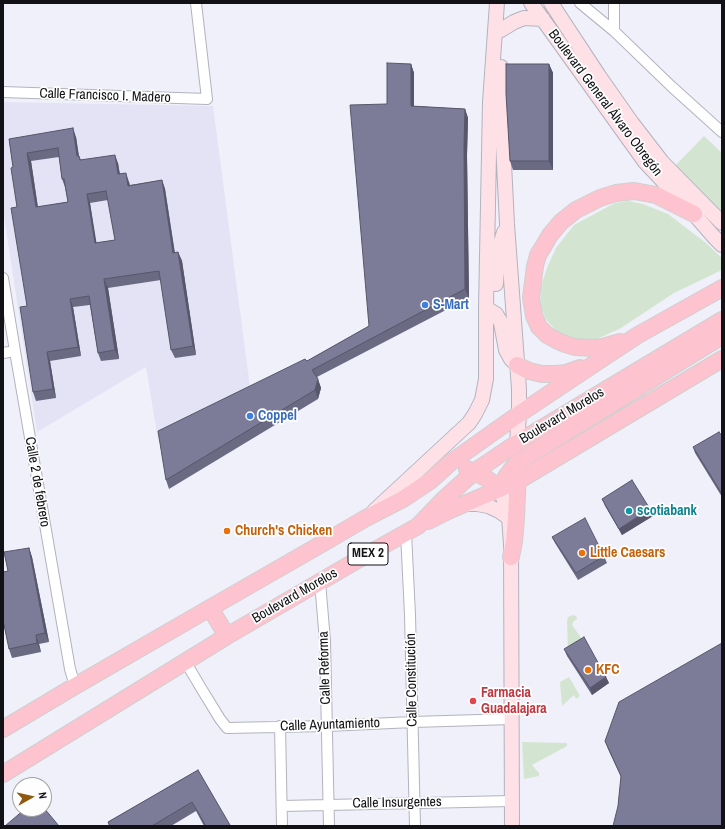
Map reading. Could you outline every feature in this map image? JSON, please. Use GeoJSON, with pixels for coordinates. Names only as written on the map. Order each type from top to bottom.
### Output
{"type":"FeatureCollection","features":[{"type":"Feature","properties":{"kind":"main road"},"geometry":{"type":"LineString","coordinates":[[366,518],[469,423],[482,400],[486,378],[490,102],[497,3]]}},
{"type":"Feature","properties":{"kind":"main road"},"geometry":{"type":"LineString","coordinates":[[505,3],[501,30],[501,103],[507,224],[519,388],[517,443],[518,480],[514,542],[511,557]]}},
{"type":"Feature","properties":{"kind":"main road","name":"Boulevard General Álvaro Obregón"},"geometry":{"type":"LineString","coordinates":[[531,3],[646,162],[718,241]]}},
{"type":"Feature","properties":{"kind":"main road","name":"Boulevard General Álvaro Obregón"},"geometry":{"type":"LineString","coordinates":[[551,3],[603,82],[662,162],[722,223]]}},
{"type":"Feature","properties":{"kind":"main road"},"geometry":{"type":"LineString","coordinates":[[501,30],[524,18],[543,19]]}},
{"type":"Feature","properties":{"kind":"main road"},"geometry":{"type":"LineString","coordinates":[[638,336],[603,347],[592,348],[575,347],[547,335],[539,327],[532,309],[532,288],[538,256],[550,235],[561,222],[576,210],[600,198],[616,193],[634,191],[656,195],[694,214]]}},
{"type":"Feature","properties":{"kind":"main road"},"geometry":{"type":"LineString","coordinates":[[486,308],[495,293],[497,262],[500,245],[507,224]]}},
{"type":"Feature","properties":{"kind":"main road","name":"Boulevard Morelos"},"geometry":{"type":"LineString","coordinates":[[3,729],[74,686],[366,518],[403,499],[430,481],[450,464],[519,414],[597,362],[638,336],[722,288]]}},
{"type":"Feature","properties":{"kind":"main road"},"geometry":{"type":"LineString","coordinates":[[486,308],[496,314],[499,319],[506,350],[511,359],[517,365],[529,371],[542,374],[556,374],[579,369],[597,362]]}},
{"type":"Feature","properties":{"kind":"main road","name":"Boulevard Morelos"},"geometry":{"type":"LineString","coordinates":[[3,774],[185,661],[354,562],[412,530],[474,472],[517,443],[722,320]]}},
{"type":"Feature","properties":{"kind":"main road"},"geometry":{"type":"LineString","coordinates":[[500,489],[508,473],[518,462],[722,336]]}},
{"type":"Feature","properties":{"kind":"main road"},"geometry":{"type":"LineString","coordinates":[[412,530],[518,480],[722,359]]}},
{"type":"Feature","properties":{"kind":"main road"},"geometry":{"type":"LineString","coordinates":[[450,464],[474,472],[486,478],[500,489],[509,518],[511,557],[512,826]]}},
{"type":"Feature","properties":{"kind":"main road"},"geometry":{"type":"LineString","coordinates":[[465,504],[488,506],[509,518]]}},
{"type":"Feature","properties":{"kind":"main road"},"geometry":{"type":"LineString","coordinates":[[210,608],[227,636]]}},
{"type":"Feature","properties":{"kind":"street","name":"Calle Francisco I. Madero"},"geometry":{"type":"LineString","coordinates":[[3,92],[207,99],[196,3]]}},
{"type":"Feature","properties":{"kind":"street"},"geometry":{"type":"LineString","coordinates":[[580,3],[614,31],[671,86],[722,132]]}},
{"type":"Feature","properties":{"kind":"street"},"geometry":{"type":"LineString","coordinates":[[614,3],[614,31]]}},
{"type":"Feature","properties":{"kind":"street","name":"Calle 2 de febrero"},"geometry":{"type":"LineString","coordinates":[[3,278],[14,351],[74,686]]}},
{"type":"Feature","properties":{"kind":"street"},"geometry":{"type":"LineString","coordinates":[[3,352],[14,351]]}},
{"type":"Feature","properties":{"kind":"street","name":"Calle Constitución"},"geometry":{"type":"LineString","coordinates":[[412,530],[410,615],[415,826]]}},
{"type":"Feature","properties":{"kind":"street","name":"Calle Reforma"},"geometry":{"type":"LineString","coordinates":[[320,582],[325,641],[329,826]]}},
{"type":"Feature","properties":{"kind":"street","name":"Calle Ayuntamiento"},"geometry":{"type":"LineString","coordinates":[[185,661],[227,728],[512,720]]}},
{"type":"Feature","properties":{"kind":"street"},"geometry":{"type":"LineString","coordinates":[[280,726],[282,826]]}},
{"type":"Feature","properties":{"kind":"street","name":"Calle Insurgentes"},"geometry":{"type":"LineString","coordinates":[[282,806],[512,801]]}},
{"type":"Feature","properties":{"kind":"shaded area"},"geometry":{"type":"Polygon","coordinates":[[[3,102],[213,106],[250,387],[158,440],[146,367],[37,432],[3,210],[3,102]]]}},
{"type":"Feature","properties":{"kind":"green space"},"geometry":{"type":"Polygon","coordinates":[[[704,136],[722,153],[722,215],[672,169],[704,136]]]}},
{"type":"Feature","properties":{"kind":"green space"},"geometry":{"type":"Polygon","coordinates":[[[629,201],[643,204],[668,214],[706,243],[722,258],[722,270],[674,293],[621,328],[586,344],[571,339],[555,330],[545,318],[541,308],[540,289],[547,268],[556,248],[574,225],[615,203],[629,201]]]}},
{"type":"Feature","properties":{"kind":"green space"},"geometry":{"type":"Polygon","coordinates":[[[573,615],[576,616],[577,619],[572,625],[583,641],[568,651],[567,622],[568,617],[573,615]]]}},
{"type":"Feature","properties":{"kind":"green space"},"geometry":{"type":"Polygon","coordinates":[[[569,677],[580,696],[576,699],[574,695],[562,706],[560,682],[569,677]]]}},
{"type":"Feature","properties":{"kind":"green space"},"geometry":{"type":"Polygon","coordinates":[[[522,742],[567,743],[567,746],[532,765],[539,773],[539,776],[524,779],[522,742]]]}},
{"type":"Feature","properties":{"kind":"building"},"geometry":{"type":"Polygon","coordinates":[[[387,63],[411,64],[411,106],[465,109],[465,289],[312,370],[318,379],[315,390],[166,480],[158,431],[305,359],[307,361],[369,326],[350,105],[387,104],[387,63]]]}},
{"type":"Feature","properties":{"kind":"building"},"geometry":{"type":"Polygon","coordinates":[[[506,64],[549,64],[549,161],[510,161],[506,94],[506,64]]]}},
{"type":"Feature","properties":{"kind":"building"},"geometry":{"type":"Polygon","coordinates":[[[73,128],[77,156],[79,156],[80,160],[115,155],[118,174],[126,173],[128,186],[162,180],[173,253],[178,252],[193,346],[171,350],[159,271],[104,279],[115,350],[98,353],[89,296],[70,299],[78,347],[47,352],[53,389],[33,392],[20,307],[27,306],[11,208],[17,207],[11,168],[13,167],[9,139],[73,128]],[[58,148],[27,153],[36,207],[68,202],[64,179],[62,179],[58,148]],[[106,191],[87,194],[95,243],[115,240],[106,191]]]}},
{"type":"Feature","properties":{"kind":"building"},"geometry":{"type":"Polygon","coordinates":[[[719,432],[722,436],[722,494],[693,447],[719,432]]]}},
{"type":"Feature","properties":{"kind":"building","name":"scotiabank"},"geometry":{"type":"Polygon","coordinates":[[[632,480],[650,509],[619,529],[602,499],[632,480]]]}},
{"type":"Feature","properties":{"kind":"building","name":"Little Caesars"},"geometry":{"type":"Polygon","coordinates":[[[585,518],[604,556],[576,573],[552,537],[585,518]]]}},
{"type":"Feature","properties":{"kind":"building"},"geometry":{"type":"Polygon","coordinates":[[[29,548],[45,633],[36,635],[37,643],[9,649],[3,620],[3,572],[8,571],[4,552],[29,548]]]}},
{"type":"Feature","properties":{"kind":"building","name":"KFC"},"geometry":{"type":"Polygon","coordinates":[[[584,637],[606,677],[590,688],[564,649],[584,637]]]}},
{"type":"Feature","properties":{"kind":"building"},"geometry":{"type":"Polygon","coordinates":[[[722,643],[722,826],[613,826],[618,806],[621,776],[605,741],[619,702],[722,643]]]}},
{"type":"Feature","properties":{"kind":"building"},"geometry":{"type":"Polygon","coordinates":[[[198,770],[230,825],[206,826],[192,802],[152,826],[110,826],[108,822],[198,770]]]}},
{"type":"Feature","properties":{"kind":"building"},"geometry":{"type":"Polygon","coordinates":[[[16,817],[52,817],[59,826],[5,826],[16,817]]]}},
{"type":"Feature","properties":{"kind":"place","name":"S-Mart"},"geometry":{"type":"Point","coordinates":[425,305]}},
{"type":"Feature","properties":{"kind":"place","name":"Coppel"},"geometry":{"type":"Point","coordinates":[250,416]}},
{"type":"Feature","properties":{"kind":"place","name":"scotiabank"},"geometry":{"type":"Point","coordinates":[629,511]}},
{"type":"Feature","properties":{"kind":"place","name":"Church's Chicken"},"geometry":{"type":"Point","coordinates":[227,531]}},
{"type":"Feature","properties":{"kind":"place","name":"Little Caesars"},"geometry":{"type":"Point","coordinates":[582,553]}},
{"type":"Feature","properties":{"kind":"place","name":"KFC"},"geometry":{"type":"Point","coordinates":[588,670]}},
{"type":"Feature","properties":{"kind":"place","name":"Farmacia Guadalajara"},"geometry":{"type":"Point","coordinates":[473,701]}}]}
